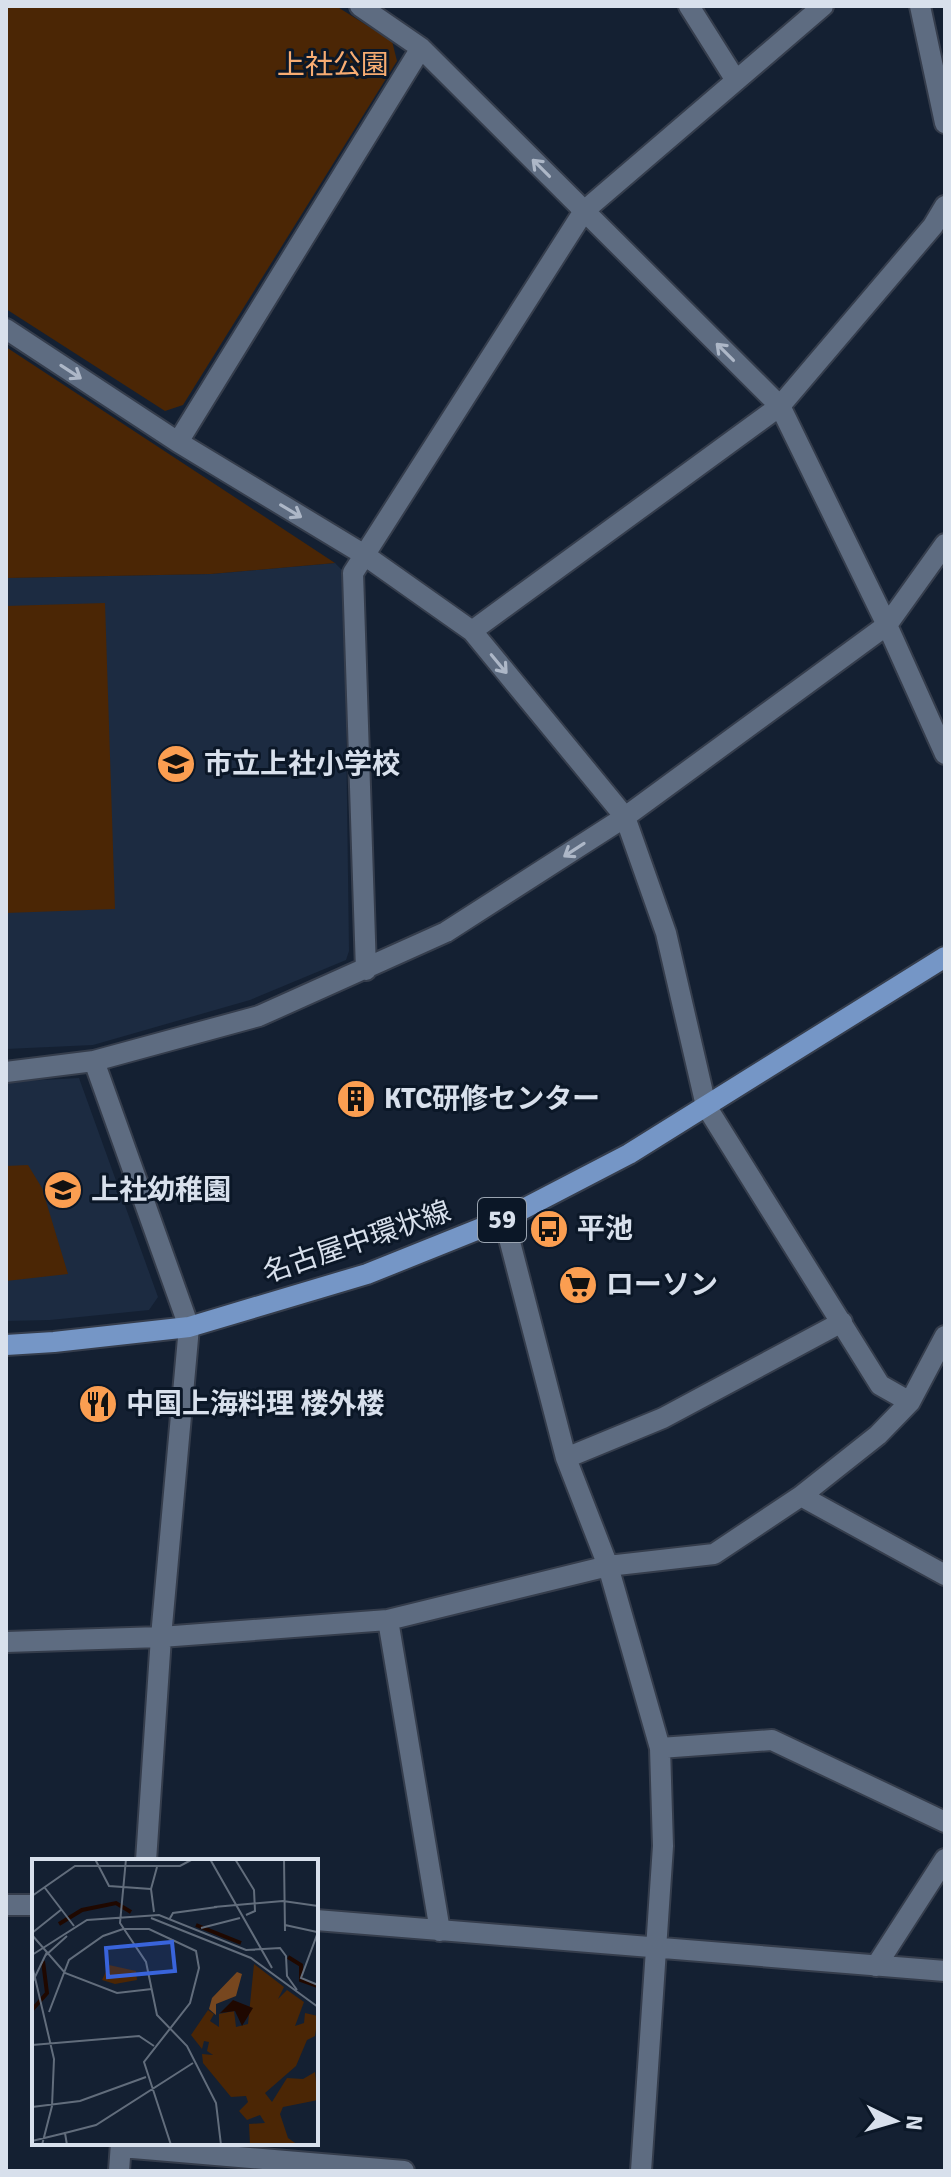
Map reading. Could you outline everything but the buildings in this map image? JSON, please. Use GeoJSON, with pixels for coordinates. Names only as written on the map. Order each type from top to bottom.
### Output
{"type":"FeatureCollection","features":[{"type":"Feature","properties":{"kind":"main road","name":"名古屋中環状線"},"geometry":{"type":"LineString","coordinates":[[6,1345],[189,1327],[367,1274],[504,1219],[629,1154],[945,957]]}},
{"type":"Feature","properties":{"kind":"street"},"geometry":{"type":"LineString","coordinates":[[360,6],[421,48],[780,406],[887,625],[945,754]]}},
{"type":"Feature","properties":{"kind":"street"},"geometry":{"type":"LineString","coordinates":[[689,6],[735,79]]}},
{"type":"Feature","properties":{"kind":"street"},"geometry":{"type":"LineString","coordinates":[[366,970],[353,573],[584,211],[823,6]]}},
{"type":"Feature","properties":{"kind":"street"},"geometry":{"type":"LineString","coordinates":[[920,6],[945,123]]}},
{"type":"Feature","properties":{"kind":"street"},"geometry":{"type":"LineString","coordinates":[[178,442],[421,48]]}},
{"type":"Feature","properties":{"kind":"street"},"geometry":{"type":"LineString","coordinates":[[472,631],[780,406],[939,231],[945,206]]}},
{"type":"Feature","properties":{"kind":"street"},"geometry":{"type":"LineString","coordinates":[[6,329],[178,442],[363,554],[472,631],[625,817],[666,933],[706,1106],[880,1385],[910,1402]]}},
{"type":"Feature","properties":{"kind":"street"},"geometry":{"type":"LineString","coordinates":[[6,1072],[94,1061],[259,1016],[446,932],[625,817],[887,625],[945,544]]}},
{"type":"Feature","properties":{"kind":"street"},"geometry":{"type":"LineString","coordinates":[[94,1061],[189,1327],[161,1637],[146,1859]]}},
{"type":"Feature","properties":{"kind":"street"},"geometry":{"type":"LineString","coordinates":[[504,1219],[566,1458],[608,1566],[660,1748],[663,1846],[641,2171]]}},
{"type":"Feature","properties":{"kind":"street"},"geometry":{"type":"LineString","coordinates":[[566,1458],[663,1418],[842,1322]]}},
{"type":"Feature","properties":{"kind":"street"},"geometry":{"type":"LineString","coordinates":[[6,1642],[161,1637],[388,1620],[608,1566],[714,1554],[801,1496],[878,1435],[910,1402],[945,1336]]}},
{"type":"Feature","properties":{"kind":"street"},"geometry":{"type":"LineString","coordinates":[[801,1496],[945,1575]]}},
{"type":"Feature","properties":{"kind":"street"},"geometry":{"type":"LineString","coordinates":[[388,1620],[440,1931]]}},
{"type":"Feature","properties":{"kind":"street"},"geometry":{"type":"LineString","coordinates":[[660,1748],[772,1740],[945,1822]]}},
{"type":"Feature","properties":{"kind":"street"},"geometry":{"type":"LineString","coordinates":[[876,1966],[945,1859]]}},
{"type":"Feature","properties":{"kind":"street"},"geometry":{"type":"LineString","coordinates":[[6,1905],[32,1905]]}},
{"type":"Feature","properties":{"kind":"street"},"geometry":{"type":"LineString","coordinates":[[318,1920],[945,1971]]}},
{"type":"Feature","properties":{"kind":"street"},"geometry":{"type":"LineString","coordinates":[[119,2171],[121,2145],[402,2171]]}},
{"type":"Feature","properties":{"kind":"shaded area","name":"市立上社小学校"},"geometry":{"type":"Polygon","coordinates":[[[335,563],[344,572],[349,951],[346,960],[250,1000],[93,1045],[6,1049],[6,578],[211,574],[335,563]]]}},
{"type":"Feature","properties":{"kind":"shaded area","name":"上社幼稚園"},"geometry":{"type":"Polygon","coordinates":[[[79,1078],[158,1297],[149,1310],[6,1321],[6,1082],[79,1078]]]}},
{"type":"Feature","properties":{"kind":"green space","name":"上社公園"},"geometry":{"type":"Polygon","coordinates":[[[6,6],[336,6],[392,41],[397,61],[183,405],[165,411],[6,309],[6,6]]]}},
{"type":"Feature","properties":{"kind":"green space"},"geometry":{"type":"Polygon","coordinates":[[[6,347],[335,563],[211,574],[6,578],[6,347]]]}},
{"type":"Feature","properties":{"kind":"green space"},"geometry":{"type":"Polygon","coordinates":[[[105,603],[115,909],[6,913],[6,606],[105,603]]]}},
{"type":"Feature","properties":{"kind":"green space"},"geometry":{"type":"Polygon","coordinates":[[[28,1165],[42,1188],[68,1274],[6,1281],[6,1166],[28,1165]]]}},
{"type":"Feature","properties":{"kind":"place","name":"市立上社小学校"},"geometry":{"type":"Point","coordinates":[176,764]}},
{"type":"Feature","properties":{"kind":"place","name":"KTC研修センター"},"geometry":{"type":"Point","coordinates":[356,1099]}},
{"type":"Feature","properties":{"kind":"place","name":"上社幼稚園"},"geometry":{"type":"Point","coordinates":[63,1190]}},
{"type":"Feature","properties":{"kind":"place","name":"平池"},"geometry":{"type":"Point","coordinates":[549,1229]}},
{"type":"Feature","properties":{"kind":"place","name":"ローソン"},"geometry":{"type":"Point","coordinates":[578,1285]}},
{"type":"Feature","properties":{"kind":"place","name":"中国上海料理 楼外楼"},"geometry":{"type":"Point","coordinates":[98,1404]}}]}
